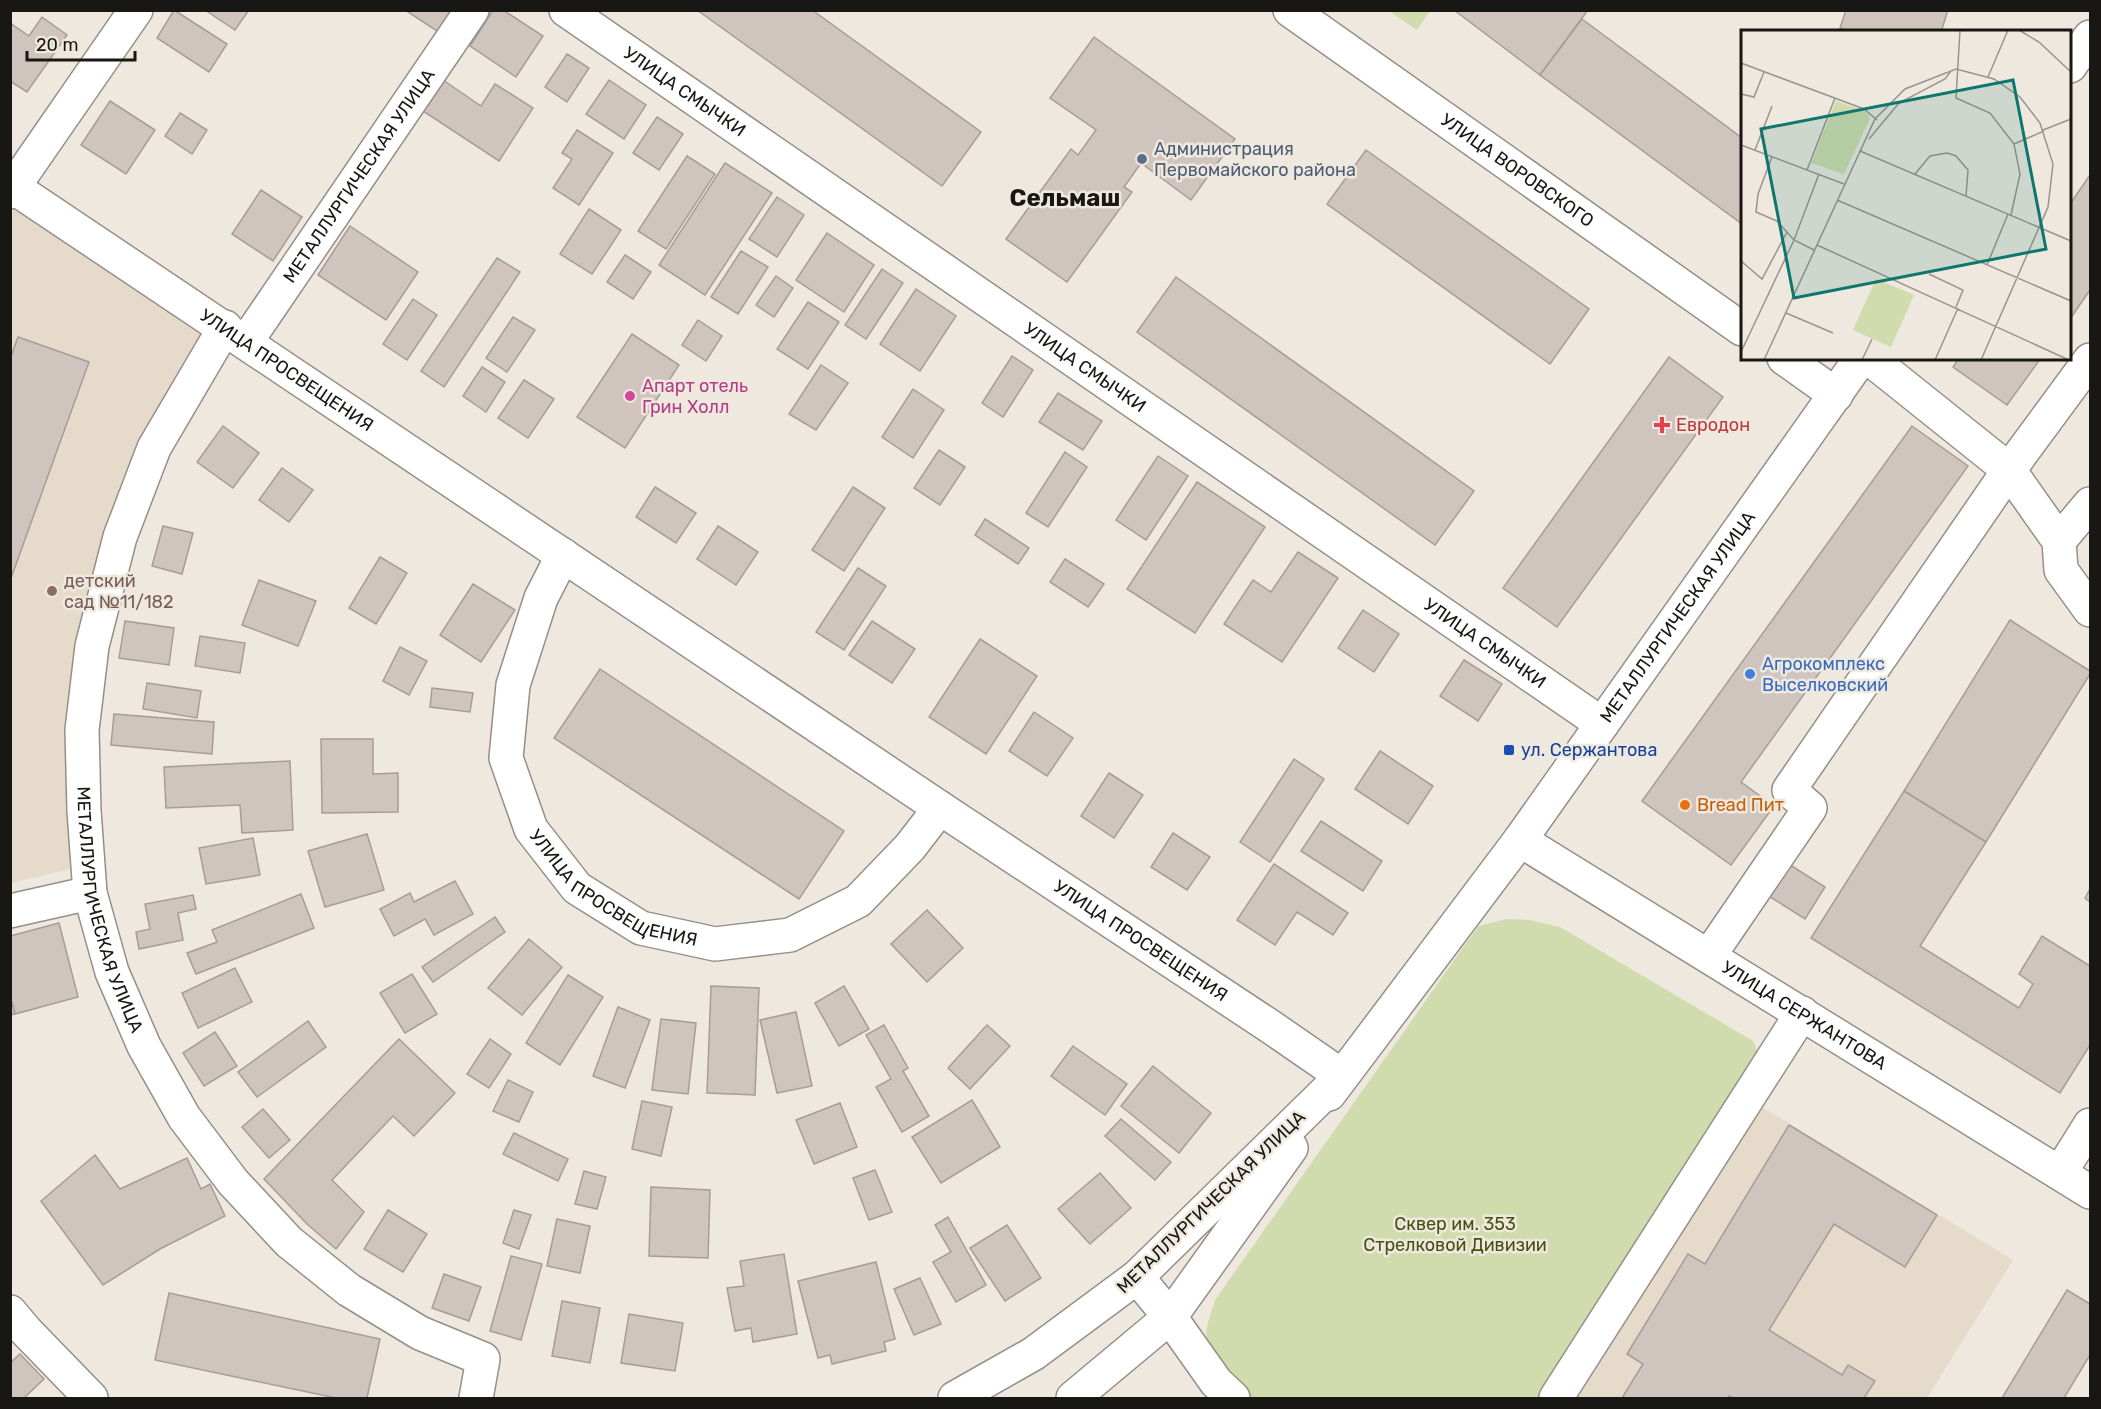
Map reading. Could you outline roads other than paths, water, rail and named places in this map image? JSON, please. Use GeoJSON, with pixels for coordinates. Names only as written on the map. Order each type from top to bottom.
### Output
{"type":"FeatureCollection","features":[{"type":"Feature","properties":{"kind":"street"},"geometry":{"type":"LineString","coordinates":[[12,188],[136,10]]}},
{"type":"Feature","properties":{"kind":"street","name":"МЕТАЛЛУРГИЧЕСКАЯ УЛИЦА"},"geometry":{"type":"LineString","coordinates":[[472,10],[154,448],[120,537],[92,646],[82,730],[84,811],[90,893],[112,972],[144,1046],[184,1117],[234,1182],[289,1242],[349,1290],[420,1333],[483,1359],[477,1398]]}},
{"type":"Feature","properties":{"kind":"street","name":"УЛИЦА СМЫЧКИ"},"geometry":{"type":"LineString","coordinates":[[566,10],[1602,724]]}},
{"type":"Feature","properties":{"kind":"street","name":"УЛИЦА ВОРОВСКОГО"},"geometry":{"type":"LineString","coordinates":[[1290,10],[1741,328]]}},
{"type":"Feature","properties":{"kind":"street"},"geometry":{"type":"LineString","coordinates":[[2071,65],[2091,37]]}},
{"type":"Feature","properties":{"kind":"street","name":"УЛИЦА ПРОСВЕЩЕНИЯ"},"geometry":{"type":"LineString","coordinates":[[12,188],[236,334],[1341,1076]]}},
{"type":"Feature","properties":{"kind":"street"},"geometry":{"type":"LineString","coordinates":[[1787,360],[1836,395]]}},
{"type":"Feature","properties":{"kind":"street","name":"МЕТАЛЛУРГИЧЕСКАЯ УЛИЦА"},"geometry":{"type":"LineString","coordinates":[[1073,1398],[1170,1317],[1341,1076],[1520,840],[1860,360]]}},
{"type":"Feature","properties":{"kind":"street"},"geometry":{"type":"LineString","coordinates":[[1872,360],[2009,470],[2059,541],[2061,570],[2091,610]]}},
{"type":"Feature","properties":{"kind":"street"},"geometry":{"type":"LineString","coordinates":[[1709,956],[1810,808],[1789,790],[2009,470],[2091,360]]}},
{"type":"Feature","properties":{"kind":"street"},"geometry":{"type":"LineString","coordinates":[[2059,541],[2091,504]]}},
{"type":"Feature","properties":{"kind":"street","name":"УЛИЦА ПРОСВЕЩЕНИЯ"},"geometry":{"type":"LineString","coordinates":[[563,555],[541,598],[513,685],[506,758],[531,829],[578,888],[641,928],[715,944],[790,935],[858,901],[910,847],[940,808]]}},
{"type":"Feature","properties":{"kind":"street","name":"УЛИЦА СЕРЖАНТОВА"},"geometry":{"type":"LineString","coordinates":[[1520,840],[2091,1192]]}},
{"type":"Feature","properties":{"kind":"street"},"geometry":{"type":"LineString","coordinates":[[10,911],[90,893]]}},
{"type":"Feature","properties":{"kind":"street"},"geometry":{"type":"LineString","coordinates":[[1556,1398],[1802,1013]]}},
{"type":"Feature","properties":{"kind":"street","name":"МЕТАЛЛУРГИЧЕСКАЯ УЛИЦА"},"geometry":{"type":"LineString","coordinates":[[954,1398],[1033,1354],[1137,1277],[1341,1076]]}},
{"type":"Feature","properties":{"kind":"street"},"geometry":{"type":"LineString","coordinates":[[2060,1173],[2091,1125]]}},
{"type":"Feature","properties":{"kind":"street"},"geometry":{"type":"LineString","coordinates":[[1137,1277],[1170,1317],[1216,1382],[1233,1398]]}},
{"type":"Feature","properties":{"kind":"street"},"geometry":{"type":"LineString","coordinates":[[10,1312],[26,1332],[92,1398]]}},
{"type":"Feature","properties":{"kind":"place","name":"Администрация Первомайского района"},"geometry":{"type":"Point","coordinates":[1142,159]}},
{"type":"Feature","properties":{"kind":"place","name":"Апарт отель Грин Холл"},"geometry":{"type":"Point","coordinates":[630,396]}},
{"type":"Feature","properties":{"kind":"place","name":"Евродон"},"geometry":{"type":"Point","coordinates":[1662,425]}},
{"type":"Feature","properties":{"kind":"place","name":"детский сад №11/182"},"geometry":{"type":"Point","coordinates":[52,591]}},
{"type":"Feature","properties":{"kind":"place","name":"Агрокомплекс Выселковский"},"geometry":{"type":"Point","coordinates":[1750,674]}},
{"type":"Feature","properties":{"kind":"place","name":"ул. Сержантова"},"geometry":{"type":"Point","coordinates":[1509,750]}},
{"type":"Feature","properties":{"kind":"place","name":"Bread Пит"},"geometry":{"type":"Point","coordinates":[1685,805]}},
{"type":"Feature","properties":{"kind":"district","name":"Сельмаш"},"geometry":{"type":"Point","coordinates":[1065,198]}},
{"type":"Feature","properties":{"kind":"park label","name":"Сквер им. 353 Стрелковой Дивизии"},"geometry":{"type":"Point","coordinates":[1455,1234]}}]}
